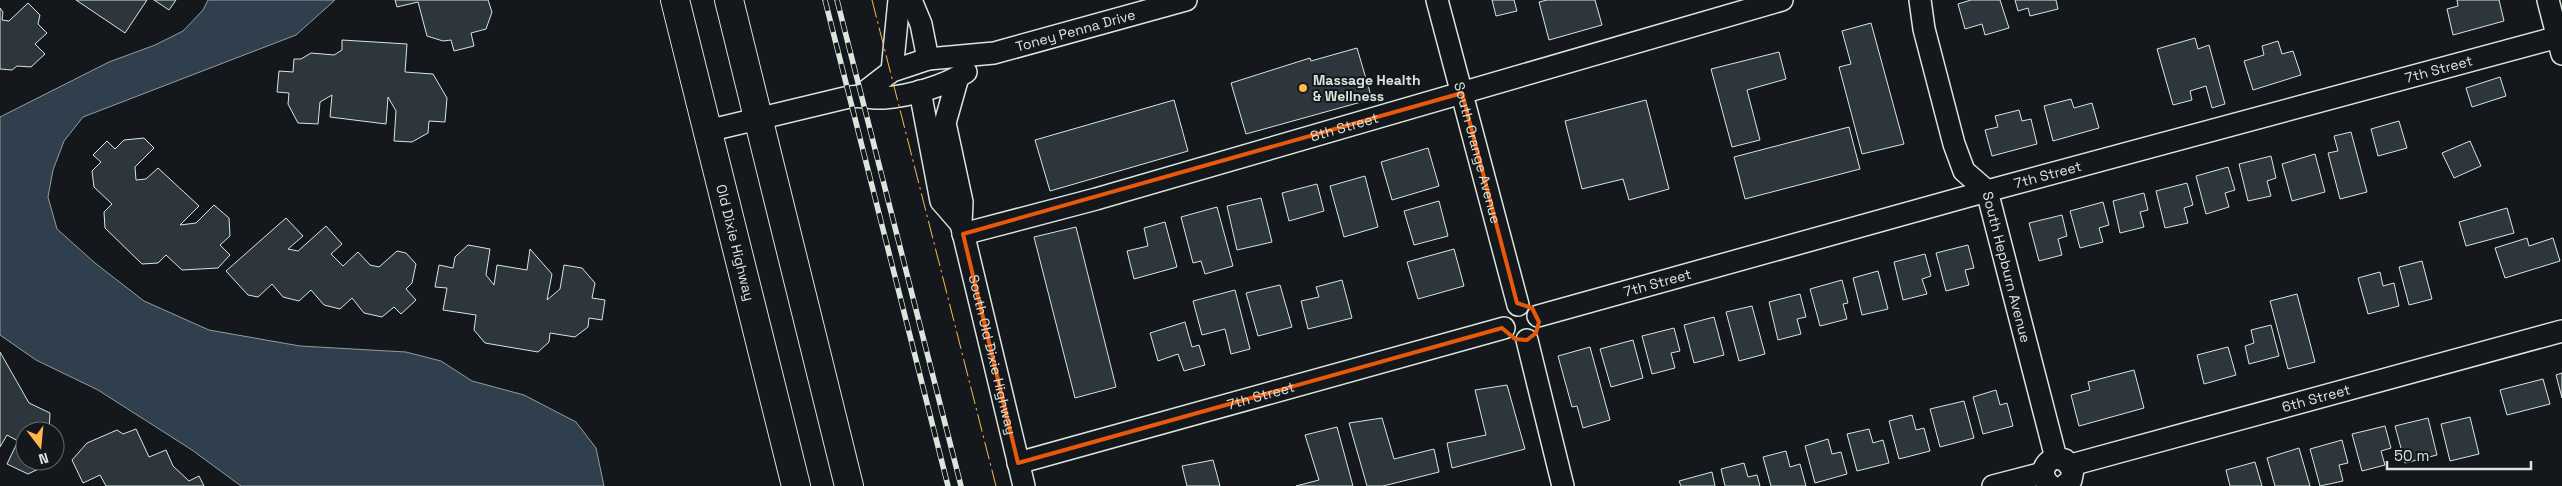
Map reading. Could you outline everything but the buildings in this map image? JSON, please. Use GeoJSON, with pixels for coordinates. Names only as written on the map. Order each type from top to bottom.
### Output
{"type":"FeatureCollection","features":[{"type":"Feature","properties":{"kind":"main road","name":"Old Dixie Highway"},"geometry":{"type":"LineString","coordinates":[[675,0],[796,486]]}},
{"type":"Feature","properties":{"kind":"main road"},"geometry":{"type":"LineString","coordinates":[[729,0],[849,486]]}},
{"type":"Feature","properties":{"kind":"street"},"geometry":{"type":"LineString","coordinates":[[892,71],[899,0]]}},
{"type":"Feature","properties":{"kind":"street"},"geometry":{"type":"LineString","coordinates":[[910,0],[921,24],[928,58]]}},
{"type":"Feature","properties":{"kind":"street","name":"Toney Penna Drive"},"geometry":{"type":"LineString","coordinates":[[861,95],[892,71],[928,58],[994,54],[1186,0]]}},
{"type":"Feature","properties":{"kind":"street","name":"South Orange Avenue"},"geometry":{"type":"LineString","coordinates":[[1437,0],[1518,305]]}},
{"type":"Feature","properties":{"kind":"street","name":"8th Street"},"geometry":{"type":"LineString","coordinates":[[962,229],[1096,199],[1782,0]]}},
{"type":"Feature","properties":{"kind":"street","name":"South Hepburn Avenue"},"geometry":{"type":"LineString","coordinates":[[1920,0],[1924,29],[1954,144],[1964,170],[1987,191],[2055,471]]}},
{"type":"Feature","properties":{"kind":"street"},"geometry":{"type":"LineString","coordinates":[[2548,0],[2560,46]]}},
{"type":"Feature","properties":{"kind":"street","name":"7th Street"},"geometry":{"type":"LineString","coordinates":[[1538,316],[1987,191],[2560,46]]}},
{"type":"Feature","properties":{"kind":"street","name":"Toney Penna Drive"},"geometry":{"type":"LineString","coordinates":[[707,131],[861,95],[884,98],[920,91],[958,77],[994,54]]}},
{"type":"Feature","properties":{"kind":"street","name":"South Old Dixie Highway"},"geometry":{"type":"LineString","coordinates":[[958,77],[945,123],[962,202],[962,229],[1024,486]]}},
{"type":"Feature","properties":{"kind":"street","name":"South Old Dixie Highway"},"geometry":{"type":"LineString","coordinates":[[920,91],[941,200],[962,229]]}},
{"type":"Feature","properties":{"kind":"street"},"geometry":{"type":"LineString","coordinates":[[1518,305],[1528,306],[1538,316],[1538,328],[1527,340],[1510,337],[1504,328],[1503,322],[1507,311],[1518,305]]}},
{"type":"Feature","properties":{"kind":"street","name":"7th Street"},"geometry":{"type":"LineString","coordinates":[[1018,463],[1504,328]]}},
{"type":"Feature","properties":{"kind":"street","name":"6th Street"},"geometry":{"type":"LineString","coordinates":[[1993,486],[2055,471],[2562,331]]}},
{"type":"Feature","properties":{"kind":"street"},"geometry":{"type":"LineString","coordinates":[[1527,340],[1563,486]]}},
{"type":"Feature","properties":{"kind":"street"},"geometry":{"type":"LineString","coordinates":[[2055,471],[2072,476],[2064,486]]}},
{"type":"Feature","properties":{"kind":"highlighted area"},"geometry":{"type":"Polygon","coordinates":[[[1462,93],[1517,303],[1532,308],[1539,322],[1536,333],[1527,340],[1515,339],[1502,328],[1018,463],[963,234],[1462,93]]]}},
{"type":"Feature","properties":{"kind":"water"},"geometry":{"type":"Polygon","coordinates":[[[208,0],[335,0],[296,35],[83,117],[64,141],[53,170],[48,197],[57,229],[95,263],[144,301],[209,330],[300,346],[406,352],[441,361],[472,381],[524,395],[576,422],[596,448],[604,486],[241,486],[192,450],[98,390],[36,360],[0,335],[0,117],[109,62],[155,45],[183,31],[203,10],[208,0]]]}},
{"type":"Feature","properties":{"kind":"railway"},"geometry":{"type":"LineString","coordinates":[[825,0],[948,486]]}},
{"type":"Feature","properties":{"kind":"railway"},"geometry":{"type":"LineString","coordinates":[[837,0],[961,486]]}},
{"type":"Feature","properties":{"kind":"power"},"geometry":{"type":"LineString","coordinates":[[872,0],[996,486]]}},
{"type":"Feature","properties":{"kind":"place","name":"Massage Health & Wellness"},"geometry":{"type":"Point","coordinates":[1303,88]}}]}
